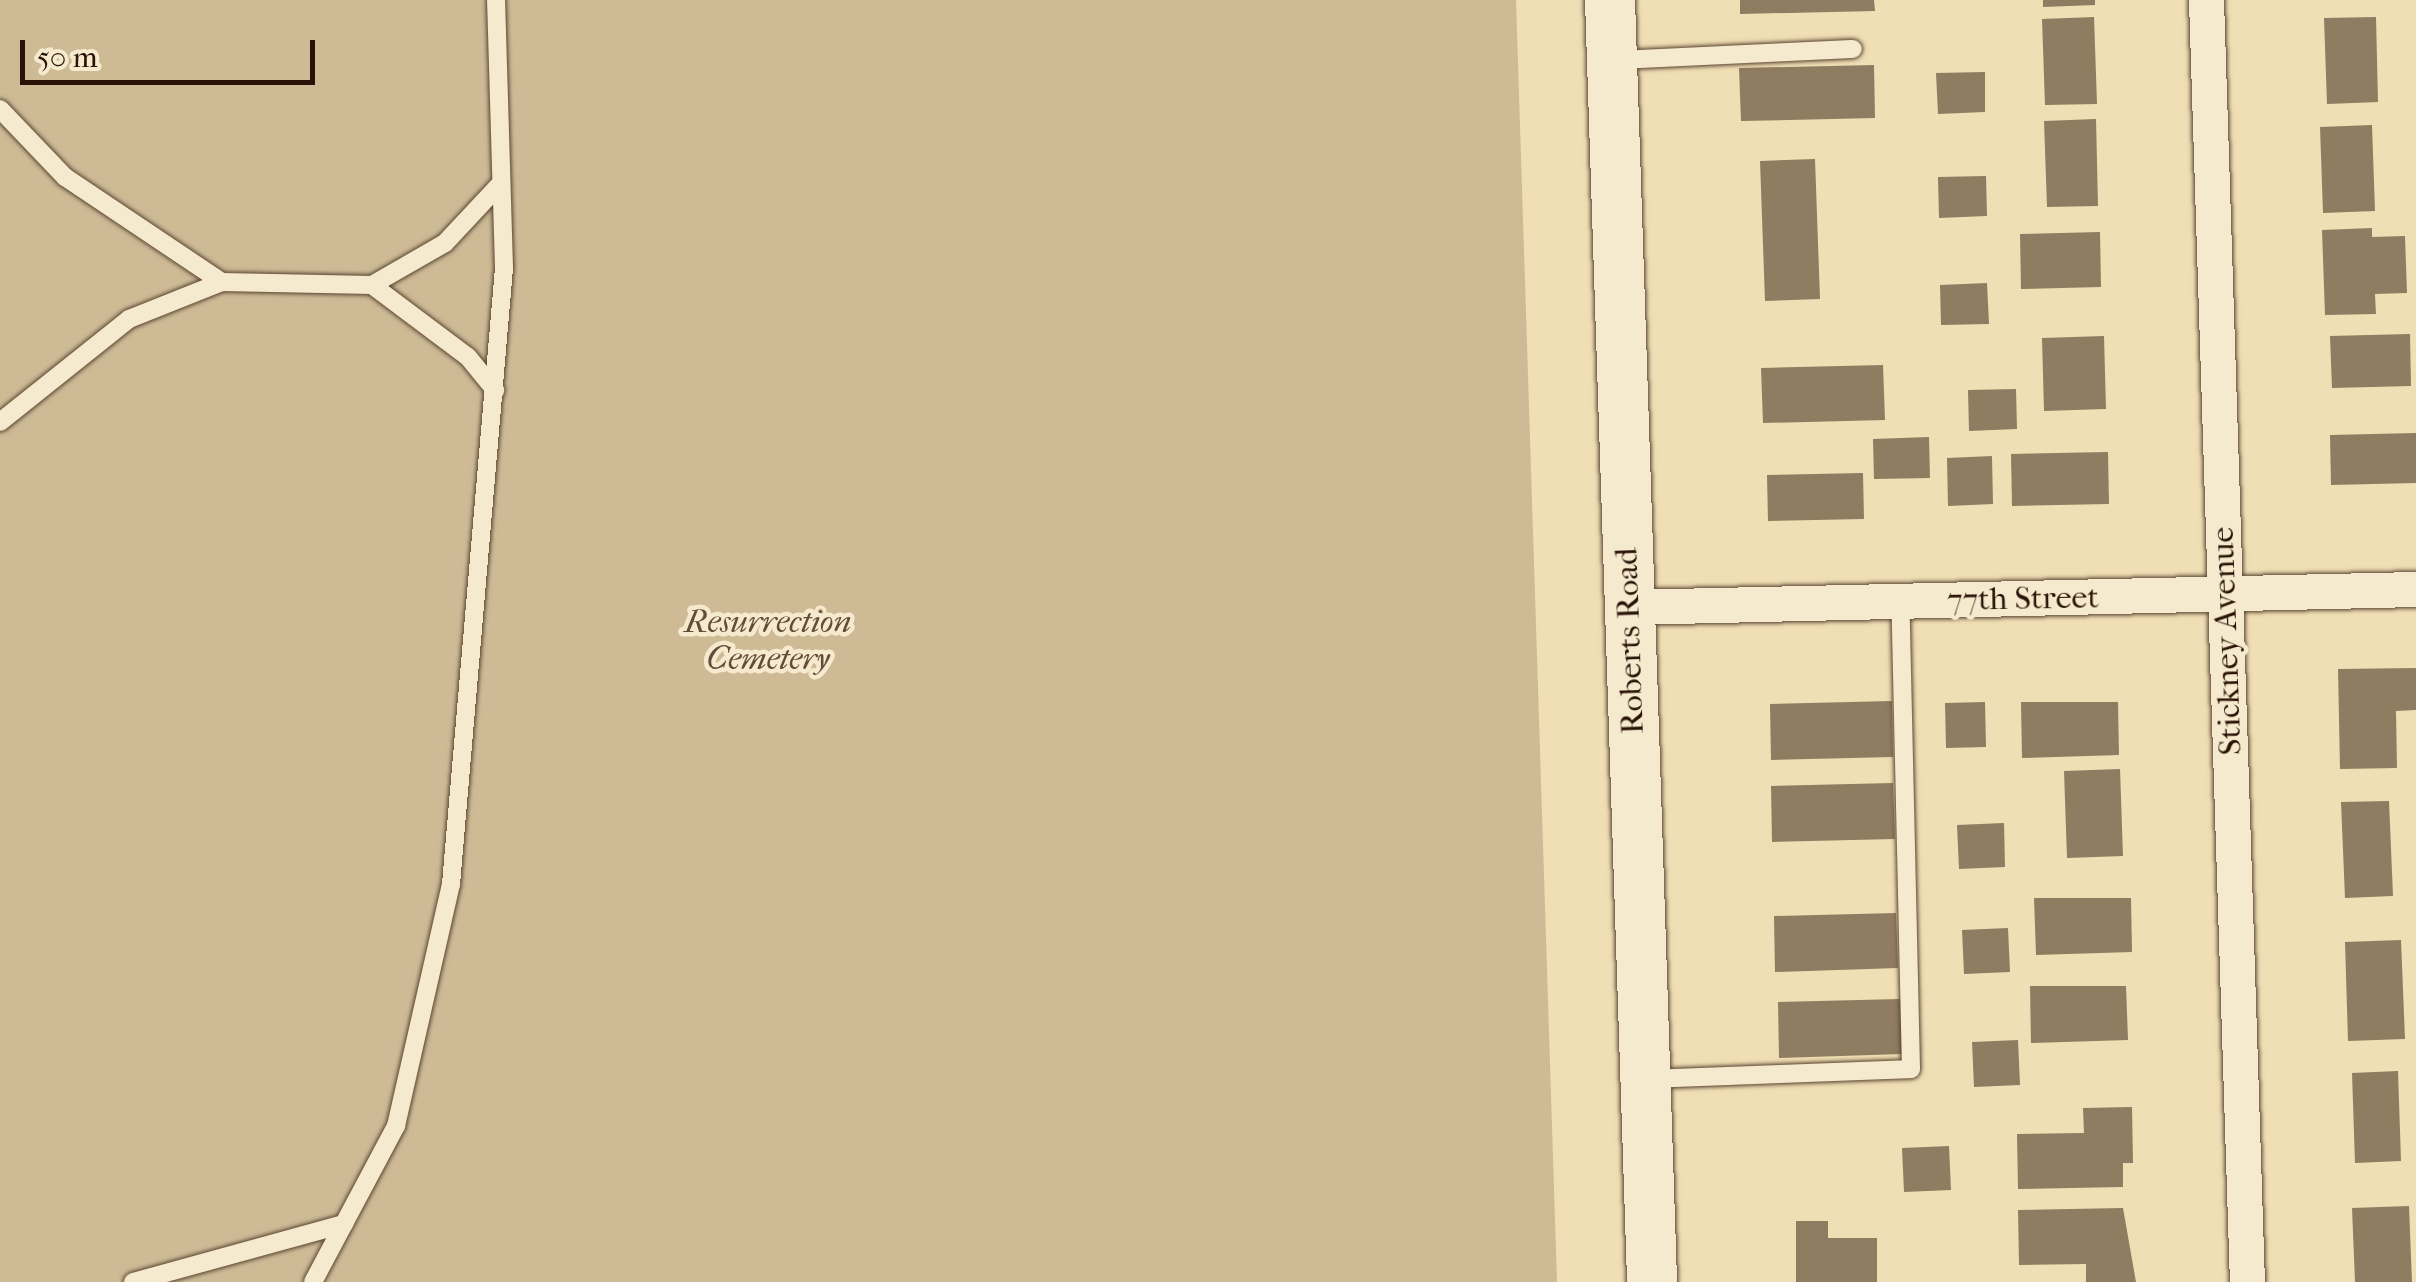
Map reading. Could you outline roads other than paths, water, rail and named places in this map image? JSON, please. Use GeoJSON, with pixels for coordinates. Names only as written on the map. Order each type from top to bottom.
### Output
{"type":"FeatureCollection","features":[{"type":"Feature","properties":{"kind":"street","name":"Roberts Road"},"geometry":{"type":"LineString","coordinates":[[1610,0],[1652,1282]]}},
{"type":"Feature","properties":{"kind":"street","name":"Stickney Avenue"},"geometry":{"type":"LineString","coordinates":[[2206,0],[2246,1282]]}},
{"type":"Feature","properties":{"kind":"street","name":"77th Street"},"geometry":{"type":"LineString","coordinates":[[1629,607],[2416,589]]}},
{"type":"Feature","properties":{"kind":"lane"},"geometry":{"type":"LineString","coordinates":[[313,1282],[396,1126],[451,884],[495,390],[501,183],[496,0]]}},
{"type":"Feature","properties":{"kind":"lane"},"geometry":{"type":"LineString","coordinates":[[1612,60],[1853,49]]}},
{"type":"Feature","properties":{"kind":"lane"},"geometry":{"type":"LineString","coordinates":[[0,108],[65,176],[222,282]]}},
{"type":"Feature","properties":{"kind":"lane"},"geometry":{"type":"LineString","coordinates":[[0,422],[129,320],[222,282],[372,285],[445,243],[501,183]]}},
{"type":"Feature","properties":{"kind":"lane"},"geometry":{"type":"LineString","coordinates":[[372,285],[468,358],[495,390]]}},
{"type":"Feature","properties":{"kind":"lane"},"geometry":{"type":"LineString","coordinates":[[1645,1079],[1911,1069],[1900,602]]}},
{"type":"Feature","properties":{"kind":"lane"},"geometry":{"type":"LineString","coordinates":[[133,1282],[344,1224]]}},
{"type":"Feature","properties":{"kind":"park label","name":"Resurrection Cemetery"},"geometry":{"type":"Point","coordinates":[768,642]}}]}
